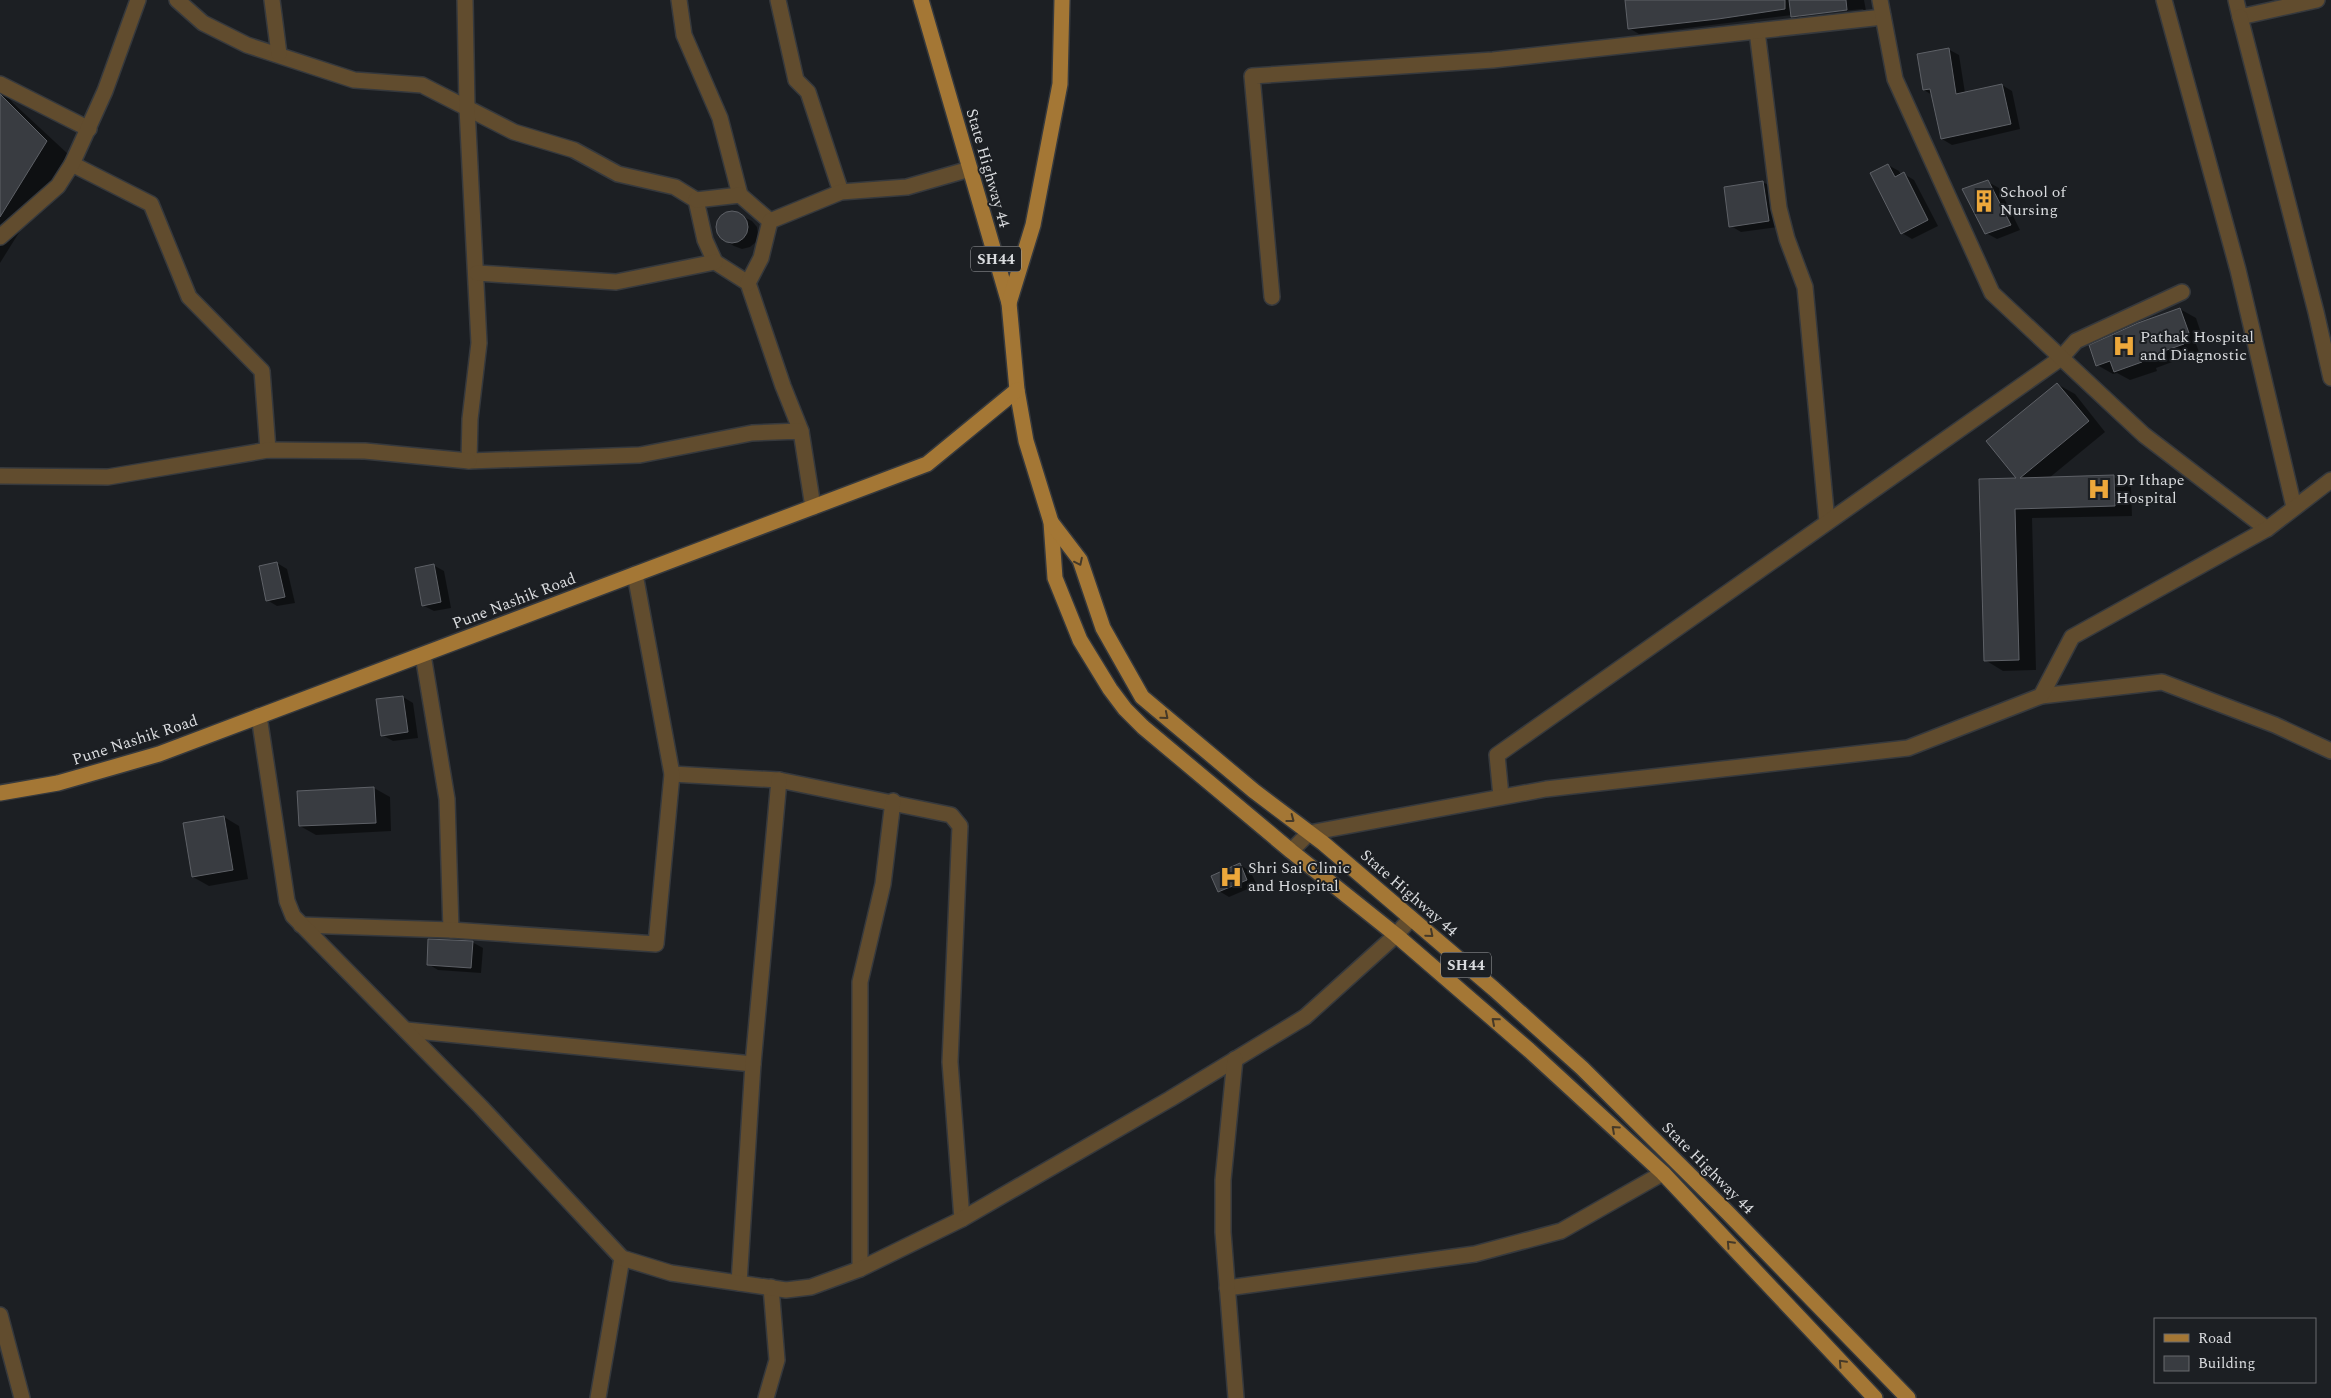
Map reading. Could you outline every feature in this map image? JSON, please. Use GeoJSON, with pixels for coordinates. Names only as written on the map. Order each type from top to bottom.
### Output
{"type":"FeatureCollection","features":[{"type":"Feature","properties":{"kind":"main road","name":"State Highway 44"},"geometry":{"type":"LineString","coordinates":[[921,0],[1009,303],[1017,390],[1026,441],[1051,522],[1055,578],[1080,640],[1125,709],[1143,727],[1291,851],[1396,934],[1528,1050],[1663,1173],[1875,1398]]}},
{"type":"Feature","properties":{"kind":"main road"},"geometry":{"type":"LineString","coordinates":[[1009,303],[1033,225],[1047,160],[1060,84],[1062,0]]}},
{"type":"Feature","properties":{"kind":"main road","name":"Pune Nashik Road"},"geometry":{"type":"LineString","coordinates":[[0,792],[58,783],[159,754],[927,464],[1017,390]]}},
{"type":"Feature","properties":{"kind":"main road","name":"State Highway 44"},"geometry":{"type":"LineString","coordinates":[[1051,522],[1080,560],[1104,628],[1142,696],[1254,791],[1310,833],[1411,918],[1582,1068],[1727,1212],[1900,1395]]}},
{"type":"Feature","properties":{"kind":"main road"},"geometry":{"type":"LineString","coordinates":[[1125,709],[1142,696]]}},
{"type":"Feature","properties":{"kind":"main road"},"geometry":{"type":"LineString","coordinates":[[1753,1268],[1768,1255]]}},
{"type":"Feature","properties":{"kind":"street"},"geometry":{"type":"LineString","coordinates":[[0,237],[58,186],[72,164],[89,129],[138,0]]}},
{"type":"Feature","properties":{"kind":"street"},"geometry":{"type":"LineString","coordinates":[[177,0],[203,23],[247,45],[354,80],[422,85],[514,132],[574,150],[618,174],[675,187],[696,200],[740,195]]}},
{"type":"Feature","properties":{"kind":"street"},"geometry":{"type":"LineString","coordinates":[[272,0],[279,54]]}},
{"type":"Feature","properties":{"kind":"street"},"geometry":{"type":"LineString","coordinates":[[465,0],[467,108],[477,273],[479,343],[470,419],[469,461]]}},
{"type":"Feature","properties":{"kind":"street"},"geometry":{"type":"LineString","coordinates":[[679,0],[684,36],[720,118],[740,195],[770,221]]}},
{"type":"Feature","properties":{"kind":"street"},"geometry":{"type":"LineString","coordinates":[[778,0],[796,80],[808,92],[841,192]]}},
{"type":"Feature","properties":{"kind":"street"},"geometry":{"type":"LineString","coordinates":[[1880,0],[1895,79],[1992,293],[2144,435],[2267,529]]}},
{"type":"Feature","properties":{"kind":"street"},"geometry":{"type":"LineString","coordinates":[[2164,0],[2238,270],[2294,507]]}},
{"type":"Feature","properties":{"kind":"street"},"geometry":{"type":"LineString","coordinates":[[2236,0],[2316,312],[2331,378]]}},
{"type":"Feature","properties":{"kind":"street"},"geometry":{"type":"LineString","coordinates":[[2240,17],[2317,0]]}},
{"type":"Feature","properties":{"kind":"street"},"geometry":{"type":"LineString","coordinates":[[1272,297],[1252,76],[1493,60],[1883,17]]}},
{"type":"Feature","properties":{"kind":"street"},"geometry":{"type":"LineString","coordinates":[[1757,30],[1779,208],[1787,239],[1805,287],[1827,522]]}},
{"type":"Feature","properties":{"kind":"street"},"geometry":{"type":"LineString","coordinates":[[0,84],[89,129]]}},
{"type":"Feature","properties":{"kind":"street"},"geometry":{"type":"LineString","coordinates":[[72,164],[151,204],[189,297],[262,372],[268,450]]}},
{"type":"Feature","properties":{"kind":"street"},"geometry":{"type":"LineString","coordinates":[[770,221],[841,192],[907,187],[970,169]]}},
{"type":"Feature","properties":{"kind":"street"},"geometry":{"type":"LineString","coordinates":[[696,200],[705,240],[715,262],[748,283],[783,386],[801,431],[813,507]]}},
{"type":"Feature","properties":{"kind":"street"},"geometry":{"type":"LineString","coordinates":[[748,283],[761,258],[770,221]]}},
{"type":"Feature","properties":{"kind":"street"},"geometry":{"type":"LineString","coordinates":[[477,273],[616,282],[715,262]]}},
{"type":"Feature","properties":{"kind":"street"},"geometry":{"type":"LineString","coordinates":[[1502,796],[1497,755],[2061,358],[2076,341],[2182,292]]}},
{"type":"Feature","properties":{"kind":"street"},"geometry":{"type":"LineString","coordinates":[[0,476],[108,477],[268,450],[366,451],[469,461],[640,455],[752,433],[801,431]]}},
{"type":"Feature","properties":{"kind":"street"},"geometry":{"type":"LineString","coordinates":[[2041,696],[2072,637],[2267,529],[2331,480]]}},
{"type":"Feature","properties":{"kind":"street"},"geometry":{"type":"LineString","coordinates":[[301,925],[451,930],[656,944],[672,774],[635,574]]}},
{"type":"Feature","properties":{"kind":"street"},"geometry":{"type":"LineString","coordinates":[[423,654],[447,799],[451,930]]}},
{"type":"Feature","properties":{"kind":"street"},"geometry":{"type":"LineString","coordinates":[[1291,851],[1310,833],[1502,796],[1546,789],[1908,748],[2041,696],[2162,682],[2276,725],[2331,751]]}},
{"type":"Feature","properties":{"kind":"street"},"geometry":{"type":"LineString","coordinates":[[259,716],[287,900],[293,916],[406,1030],[622,1258],[671,1273],[786,1290],[811,1287],[860,1269],[962,1219],[1305,1017],[1411,918]]}},
{"type":"Feature","properties":{"kind":"street"},"geometry":{"type":"LineString","coordinates":[[672,774],[779,780],[892,801],[951,815],[960,826],[950,1062],[962,1219]]}},
{"type":"Feature","properties":{"kind":"street"},"geometry":{"type":"LineString","coordinates":[[739,1282],[753,1064],[779,780]]}},
{"type":"Feature","properties":{"kind":"street"},"geometry":{"type":"LineString","coordinates":[[860,1269],[860,982],[883,884],[892,801]]}},
{"type":"Feature","properties":{"kind":"street"},"geometry":{"type":"LineString","coordinates":[[406,1030],[753,1064]]}},
{"type":"Feature","properties":{"kind":"street"},"geometry":{"type":"LineString","coordinates":[[1235,1059],[1223,1180],[1223,1232],[1236,1398]]}},
{"type":"Feature","properties":{"kind":"street"},"geometry":{"type":"LineString","coordinates":[[1227,1288],[1485,1251],[1561,1231],[1663,1173]]}},
{"type":"Feature","properties":{"kind":"street"},"geometry":{"type":"LineString","coordinates":[[598,1398],[622,1258]]}},
{"type":"Feature","properties":{"kind":"street"},"geometry":{"type":"LineString","coordinates":[[766,1398],[777,1360],[771,1288]]}},
{"type":"Feature","properties":{"kind":"street"},"geometry":{"type":"LineString","coordinates":[[0,1315],[22,1398]]}},
{"type":"Feature","properties":{"kind":"building"},"geometry":{"type":"Polygon","coordinates":[[[1625,0],[1785,0],[1785,9],[1628,29],[1625,0]]]}},
{"type":"Feature","properties":{"kind":"building"},"geometry":{"type":"Polygon","coordinates":[[[1789,0],[1846,0],[1847,10],[1791,17],[1789,0]]]}},
{"type":"Feature","properties":{"kind":"building"},"geometry":{"type":"Polygon","coordinates":[[[1949,48],[1956,94],[2002,84],[2011,124],[1941,139],[1930,89],[1923,90],[1917,54],[1949,48]]]}},
{"type":"Feature","properties":{"kind":"building"},"geometry":{"type":"Polygon","coordinates":[[[0,94],[47,141],[0,217],[0,94]]]}},
{"type":"Feature","properties":{"kind":"building"},"geometry":{"type":"Polygon","coordinates":[[[1888,164],[1895,177],[1904,172],[1928,220],[1901,234],[1870,173],[1888,164]]]}},
{"type":"Feature","properties":{"kind":"building","name":"School of Nursing"},"geometry":{"type":"Polygon","coordinates":[[[1988,180],[2011,225],[1985,234],[1962,189],[1988,180]]]}},
{"type":"Feature","properties":{"kind":"building"},"geometry":{"type":"Polygon","coordinates":[[[1763,181],[1769,221],[1729,227],[1724,187],[1763,181]]]}},
{"type":"Feature","properties":{"kind":"building"},"geometry":{"type":"Polygon","coordinates":[[[732,211],[738,212],[743,216],[747,221],[747,233],[743,238],[738,242],[732,243],[726,242],[721,238],[717,233],[716,227],[717,221],[721,216],[726,212],[732,211]]]}},
{"type":"Feature","properties":{"kind":"building"},"geometry":{"type":"Polygon","coordinates":[[[2180,308],[2189,333],[2181,336],[2184,344],[2141,359],[2142,362],[2114,372],[2110,361],[2096,366],[2089,345],[2138,323],[2180,308]]]}},
{"type":"Feature","properties":{"kind":"building"},"geometry":{"type":"Polygon","coordinates":[[[2057,383],[2089,421],[2020,478],[2114,475],[2115,506],[2015,509],[2019,660],[1984,661],[1979,479],[2016,478],[1986,441],[2057,383]]]}},
{"type":"Feature","properties":{"kind":"building"},"geometry":{"type":"Polygon","coordinates":[[[277,562],[285,597],[266,601],[259,566],[277,562]]]}},
{"type":"Feature","properties":{"kind":"building"},"geometry":{"type":"Polygon","coordinates":[[[434,564],[441,602],[422,606],[415,568],[434,564]]]}},
{"type":"Feature","properties":{"kind":"building"},"geometry":{"type":"Polygon","coordinates":[[[403,696],[408,732],[381,736],[376,699],[403,696]]]}},
{"type":"Feature","properties":{"kind":"building"},"geometry":{"type":"Polygon","coordinates":[[[374,787],[376,823],[299,826],[297,791],[374,787]]]}},
{"type":"Feature","properties":{"kind":"building"},"geometry":{"type":"Polygon","coordinates":[[[224,816],[233,870],[192,877],[183,823],[224,816]]]}},
{"type":"Feature","properties":{"kind":"building"},"geometry":{"type":"Polygon","coordinates":[[[1240,863],[1247,880],[1218,892],[1211,876],[1240,863]]]}},
{"type":"Feature","properties":{"kind":"building"},"geometry":{"type":"Polygon","coordinates":[[[428,939],[473,941],[471,968],[427,965],[428,939]]]}},
{"type":"Feature","properties":{"kind":"place","name":"School of Nursing"},"geometry":{"type":"Point","coordinates":[1984,201]}},
{"type":"Feature","properties":{"kind":"place","name":"Pathak Hospital and Diagnostic"},"geometry":{"type":"Point","coordinates":[2124,346]}},
{"type":"Feature","properties":{"kind":"place","name":"Dr Ithape Hospital"},"geometry":{"type":"Point","coordinates":[2099,489]}},
{"type":"Feature","properties":{"kind":"place","name":"Shri Sai Clinic and Hospital"},"geometry":{"type":"Point","coordinates":[1231,877]}}]}
